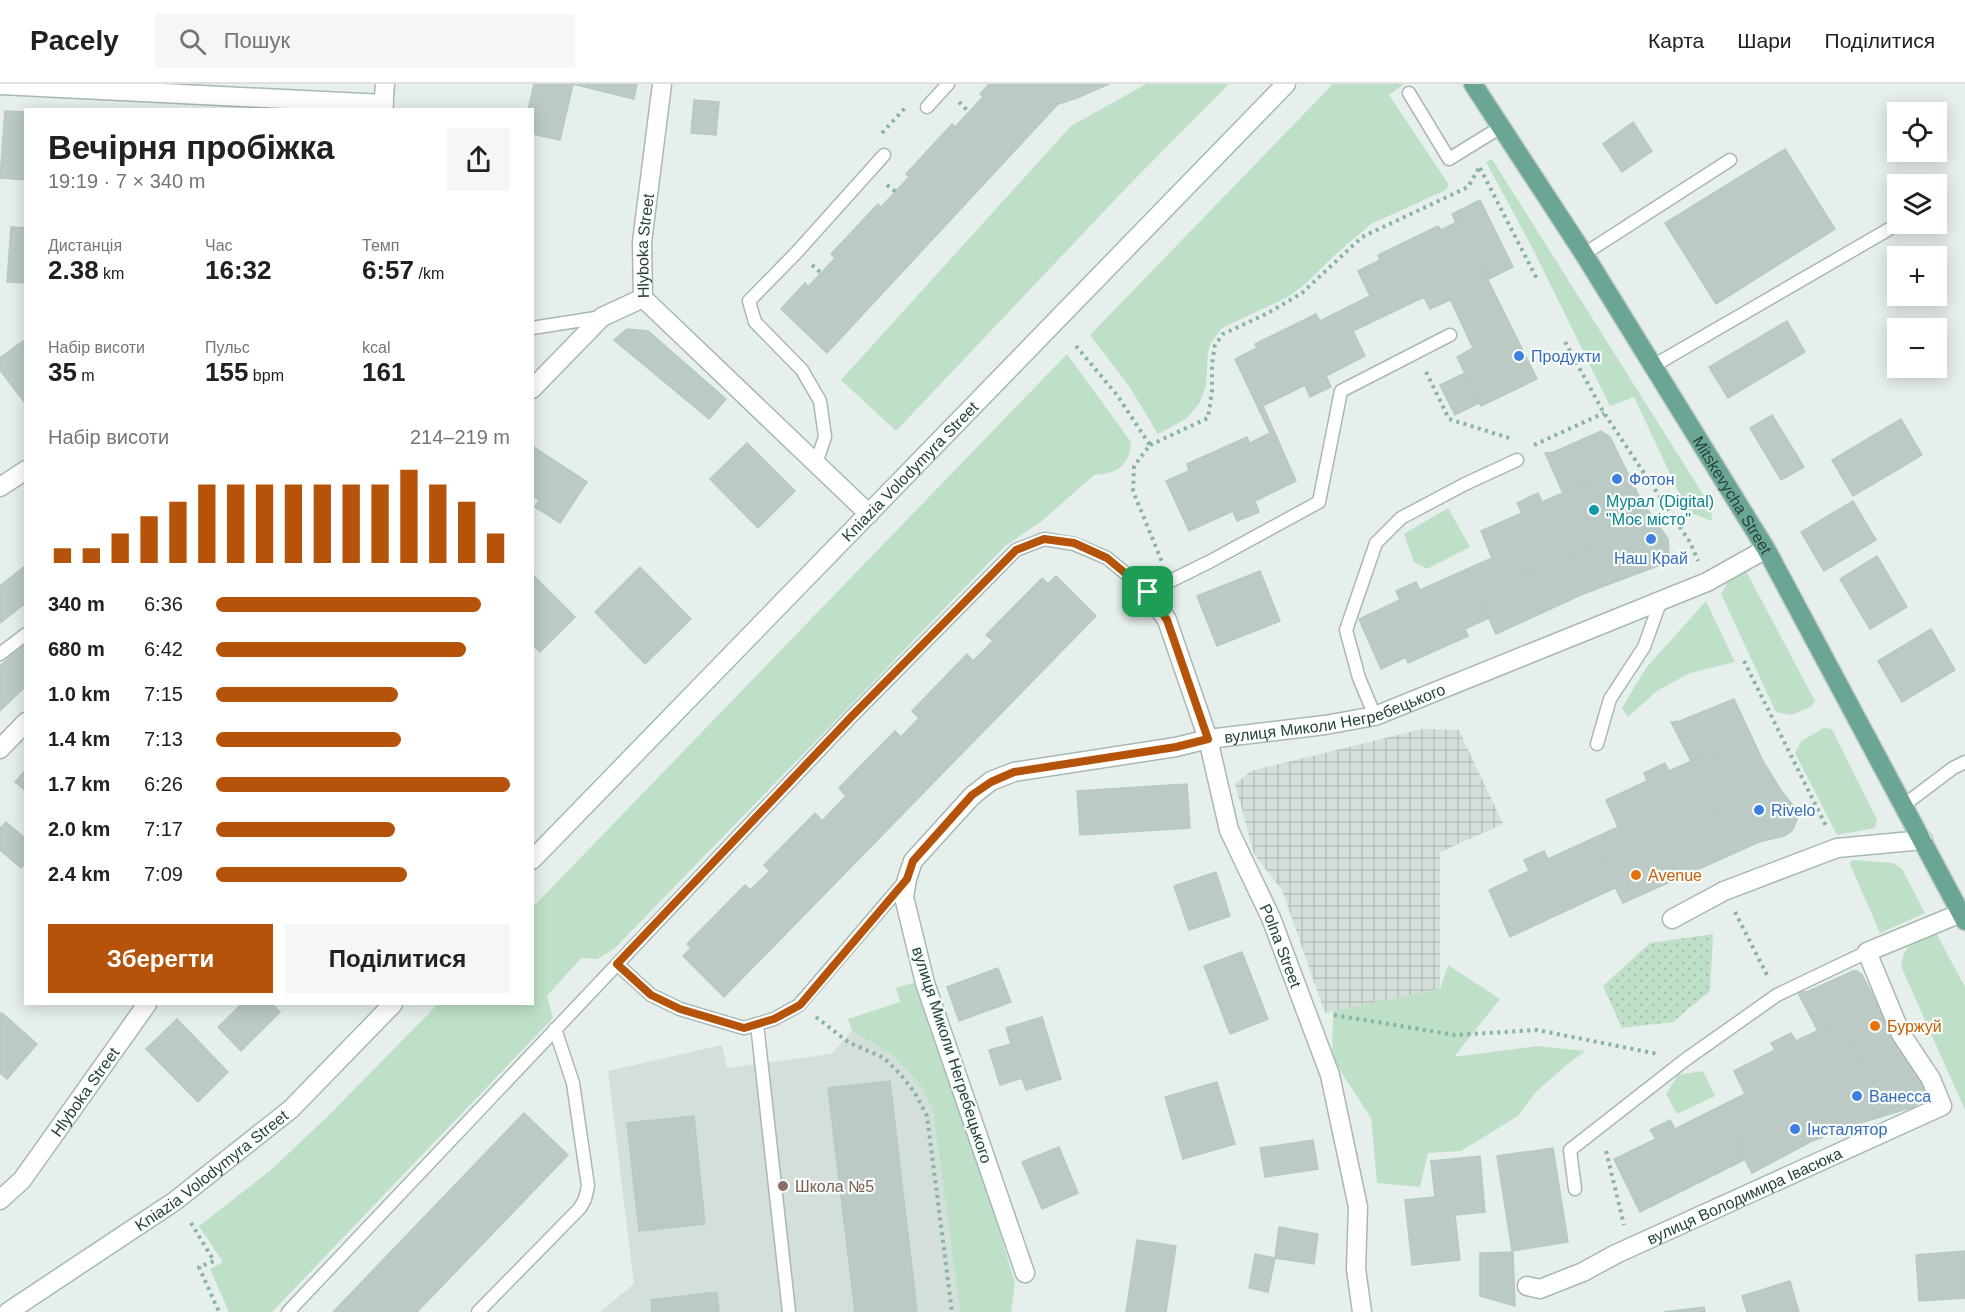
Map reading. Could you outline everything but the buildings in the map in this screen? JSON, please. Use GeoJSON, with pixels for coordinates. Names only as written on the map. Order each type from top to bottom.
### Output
{"type":"FeatureCollection","features":[{"type":"Feature","properties":{"kind":"main road","name":"Mitskevycha Street"},"geometry":{"type":"LineString","coordinates":[[1473,84],[1584,254],[1766,549],[1963,917]]}},
{"type":"Feature","properties":{"kind":"street"},"geometry":{"type":"LineString","coordinates":[[0,85],[383,107],[385,84]]}},
{"type":"Feature","properties":{"kind":"street","name":"Hlyboka Street"},"geometry":{"type":"LineString","coordinates":[[534,387],[602,317],[643,298],[642,242],[662,84]]}},
{"type":"Feature","properties":{"kind":"street","name":"Kniazia Volodymyra Street"},"geometry":{"type":"LineString","coordinates":[[534,858],[1286,84]]}},
{"type":"Feature","properties":{"kind":"street"},"geometry":{"type":"LineString","coordinates":[[643,298],[869,514]]}},
{"type":"Feature","properties":{"kind":"street"},"geometry":{"type":"LineString","coordinates":[[3,481],[24,471]]}},
{"type":"Feature","properties":{"kind":"street","name":"вулиця Миколи Негребецького"},"geometry":{"type":"LineString","coordinates":[[1024,1273],[925,983],[904,897],[913,861],[972,795],[991,782],[1014,772],[1176,747],[1208,739],[1375,716],[1707,582],[1766,549]]}},
{"type":"Feature","properties":{"kind":"street","name":"Polna Street"},"geometry":{"type":"LineString","coordinates":[[1148,592],[1167,620],[1208,739],[1229,830],[1271,918],[1308,1011],[1330,1075],[1358,1208],[1356,1269],[1362,1312]]}},
{"type":"Feature","properties":{"kind":"street"},"geometry":{"type":"LineString","coordinates":[[0,749],[24,724]]}},
{"type":"Feature","properties":{"kind":"street"},"geometry":{"type":"LineString","coordinates":[[1672,919],[1724,891],[1837,848],[1923,840]]}},
{"type":"Feature","properties":{"kind":"street"},"geometry":{"type":"LineString","coordinates":[[1867,952],[1963,917]]}},
{"type":"Feature","properties":{"kind":"street","name":"вулиця Володимира Івасюка"},"geometry":{"type":"LineString","coordinates":[[1527,1286],[1540,1289],[1583,1272],[1630,1248],[1942,1106],[1931,1079],[1901,1034],[1867,952]]}},
{"type":"Feature","properties":{"kind":"street","name":"Hlyboka Street"},"geometry":{"type":"LineString","coordinates":[[0,1200],[22,1180],[146,1005]]}},
{"type":"Feature","properties":{"kind":"street","name":"Kniazia Volodymyra Street"},"geometry":{"type":"LineString","coordinates":[[8,1312],[175,1201],[291,1109],[392,1005]]}},
{"type":"Feature","properties":{"kind":"lane"},"geometry":{"type":"LineString","coordinates":[[927,107],[948,84]]}},
{"type":"Feature","properties":{"kind":"lane"},"geometry":{"type":"LineString","coordinates":[[1409,93],[1449,159],[1501,127]]}},
{"type":"Feature","properties":{"kind":"lane"},"geometry":{"type":"LineString","coordinates":[[816,463],[825,437],[819,401],[802,370],[755,322],[749,301],[797,252],[884,155]]}},
{"type":"Feature","properties":{"kind":"lane"},"geometry":{"type":"LineString","coordinates":[[1584,254],[1730,160]]}},
{"type":"Feature","properties":{"kind":"lane"},"geometry":{"type":"LineString","coordinates":[[1653,366],[1887,230]]}},
{"type":"Feature","properties":{"kind":"lane"},"geometry":{"type":"LineString","coordinates":[[534,328],[602,317]]}},
{"type":"Feature","properties":{"kind":"lane"},"geometry":{"type":"LineString","coordinates":[[288,1312],[852,716],[1016,550],[1044,539],[1074,543],[1107,558],[1148,592],[1209,562],[1319,502],[1341,391],[1450,335]]}},
{"type":"Feature","properties":{"kind":"lane"},"geometry":{"type":"LineString","coordinates":[[1375,716],[1359,678],[1346,630],[1376,543],[1401,518],[1517,460]]}},
{"type":"Feature","properties":{"kind":"lane"},"geometry":{"type":"LineString","coordinates":[[1598,744],[1610,699],[1644,647],[1661,600]]}},
{"type":"Feature","properties":{"kind":"lane"},"geometry":{"type":"LineString","coordinates":[[0,654],[24,636]]}},
{"type":"Feature","properties":{"kind":"lane"},"geometry":{"type":"LineString","coordinates":[[1904,805],[1953,768],[1965,762]]}},
{"type":"Feature","properties":{"kind":"lane"},"geometry":{"type":"LineString","coordinates":[[617,964],[651,995],[680,1009],[744,1028],[774,1019],[800,1005],[907,879]]}},
{"type":"Feature","properties":{"kind":"lane"},"geometry":{"type":"LineString","coordinates":[[1575,1189],[1570,1150],[1685,1060],[1777,994],[1867,952]]}},
{"type":"Feature","properties":{"kind":"lane"},"geometry":{"type":"LineString","coordinates":[[757,1024],[789,1312]]}},
{"type":"Feature","properties":{"kind":"lane"},"geometry":{"type":"LineString","coordinates":[[478,1312],[580,1208],[585,1199],[588,1186],[573,1083],[555,1029]]}},
{"type":"Feature","properties":{"kind":"path"},"geometry":{"type":"LineString","coordinates":[[884,155],[873,144],[916,96],[927,107]]}},
{"type":"Feature","properties":{"kind":"path"},"geometry":{"type":"LineString","coordinates":[[1148,592],[1163,564],[1133,491],[1134,466],[1150,445],[1208,418],[1215,345],[1223,334],[1268,314],[1302,293],[1362,237],[1468,187],[1480,167],[1538,281]]}},
{"type":"Feature","properties":{"kind":"path"},"geometry":{"type":"LineString","coordinates":[[1565,342],[1604,413],[1690,542],[1707,582]]}},
{"type":"Feature","properties":{"kind":"path"},"geometry":{"type":"LineString","coordinates":[[1076,346],[1118,395],[1150,445]]}},
{"type":"Feature","properties":{"kind":"path"},"geometry":{"type":"LineString","coordinates":[[1433,387],[1449,419],[1512,439]]}},
{"type":"Feature","properties":{"kind":"path"},"geometry":{"type":"LineString","coordinates":[[1517,460],[1533,446],[1604,413]]}},
{"type":"Feature","properties":{"kind":"path"},"geometry":{"type":"LineString","coordinates":[[1744,661],[1837,848]]}},
{"type":"Feature","properties":{"kind":"path"},"geometry":{"type":"LineString","coordinates":[[1724,891],[1777,994]]}},
{"type":"Feature","properties":{"kind":"path"},"geometry":{"type":"LineString","coordinates":[[800,1005],[848,1042],[884,1058],[915,1093],[927,1116],[952,1312]]}},
{"type":"Feature","properties":{"kind":"path"},"geometry":{"type":"LineString","coordinates":[[1308,1011],[1455,1035],[1537,1030],[1685,1060]]}},
{"type":"Feature","properties":{"kind":"path"},"geometry":{"type":"LineString","coordinates":[[1600,1127],[1630,1248]]}},
{"type":"Feature","properties":{"kind":"path"},"geometry":{"type":"LineString","coordinates":[[191,1223],[214,1261],[199,1267],[219,1312]]}},
{"type":"Feature","properties":{"kind":"shaded area"},"geometry":{"type":"Polygon","coordinates":[[[1422,729],[1459,730],[1503,824],[1440,852],[1440,989],[1325,1013],[1282,890],[1254,854],[1235,784],[1251,771],[1422,729]]]}},
{"type":"Feature","properties":{"kind":"shaded area","name":"Школа №5"},"geometry":{"type":"Polygon","coordinates":[[[852,1031],[893,1055],[922,1087],[933,1112],[960,1312],[600,1312],[634,1284],[608,1071],[722,1045],[727,1068],[831,1054],[852,1031]]]}},
{"type":"Feature","properties":{"kind":"green space"},"geometry":{"type":"Polygon","coordinates":[[[1146,84],[1229,84],[1129,185],[896,431],[841,380],[1071,126],[1146,84]]]}},
{"type":"Feature","properties":{"kind":"green space"},"geometry":{"type":"Polygon","coordinates":[[[1333,84],[1404,84],[1389,95],[1449,185],[1446,190],[1371,224],[1288,297],[1222,328],[1211,343],[1208,352],[1206,385],[1199,404],[1186,419],[1158,434],[1129,386],[1090,335],[1333,84]]]}},
{"type":"Feature","properties":{"kind":"green space"},"geometry":{"type":"Polygon","coordinates":[[[1492,159],[1711,507],[1712,521],[1688,512],[1634,397],[1610,406],[1533,249],[1486,162],[1492,159]]]}},
{"type":"Feature","properties":{"kind":"green space"},"geometry":{"type":"Polygon","coordinates":[[[1067,354],[1131,442],[1125,463],[1109,473],[1094,475],[1042,521],[1005,546],[614,949],[597,959],[581,958],[547,996],[553,1018],[272,1312],[229,1312],[210,1269],[223,1262],[199,1226],[272,1169],[328,1116],[437,1005],[534,1005],[534,906],[1067,354]]]}},
{"type":"Feature","properties":{"kind":"green space"},"geometry":{"type":"Polygon","coordinates":[[[1448,508],[1470,547],[1427,569],[1414,562],[1404,534],[1448,508]]]}},
{"type":"Feature","properties":{"kind":"green space"},"geometry":{"type":"Polygon","coordinates":[[[1746,571],[1815,701],[1811,707],[1791,715],[1776,712],[1721,594],[1728,582],[1746,571]]]}},
{"type":"Feature","properties":{"kind":"green space"},"geometry":{"type":"Polygon","coordinates":[[[1706,601],[1735,662],[1690,673],[1657,691],[1628,717],[1622,708],[1646,668],[1706,601]]]}},
{"type":"Feature","properties":{"kind":"green space"},"geometry":{"type":"Polygon","coordinates":[[[1824,728],[1832,729],[1877,820],[1875,828],[1837,835],[1795,753],[1801,741],[1824,728]]]}},
{"type":"Feature","properties":{"kind":"green space"},"geometry":{"type":"Polygon","coordinates":[[[1854,860],[1893,863],[1902,869],[1925,913],[1880,933],[1849,862],[1854,860]]]}},
{"type":"Feature","properties":{"kind":"green space"},"geometry":{"type":"Polygon","coordinates":[[[1936,933],[1965,987],[1965,1110],[1901,966],[1908,947],[1936,933]]]}},
{"type":"Feature","properties":{"kind":"green space"},"geometry":{"type":"Polygon","coordinates":[[[1713,934],[1710,991],[1673,1022],[1622,1028],[1603,986],[1650,943],[1713,934]]]}},
{"type":"Feature","properties":{"kind":"green space"},"geometry":{"type":"Polygon","coordinates":[[[1448,965],[1500,999],[1454,1057],[1537,1046],[1585,1051],[1536,1092],[1518,1116],[1461,1151],[1428,1153],[1420,1187],[1377,1183],[1371,1118],[1332,1058],[1333,1011],[1440,989],[1448,965]]]}},
{"type":"Feature","properties":{"kind":"green space"},"geometry":{"type":"Polygon","coordinates":[[[916,982],[971,1136],[1015,1283],[1011,1312],[960,1312],[933,1112],[922,1087],[893,1055],[852,1031],[848,1019],[900,1002],[896,988],[916,982]]]}},
{"type":"Feature","properties":{"kind":"green space"},"geometry":{"type":"Polygon","coordinates":[[[1703,1071],[1715,1096],[1677,1114],[1666,1094],[1678,1075],[1703,1071]]]}},
{"type":"Feature","properties":{"kind":"place","name":"Продукти"},"geometry":{"type":"Point","coordinates":[1519,356]}},
{"type":"Feature","properties":{"kind":"place","name":"Фотон"},"geometry":{"type":"Point","coordinates":[1617,479]}},
{"type":"Feature","properties":{"kind":"place","name":"Мурал (Digital) \"Моє місто\""},"geometry":{"type":"Point","coordinates":[1594,510]}},
{"type":"Feature","properties":{"kind":"place","name":"Наш Край"},"geometry":{"type":"Point","coordinates":[1651,539]}},
{"type":"Feature","properties":{"kind":"place","name":"Rivelo"},"geometry":{"type":"Point","coordinates":[1759,810]}},
{"type":"Feature","properties":{"kind":"place","name":"Avenue"},"geometry":{"type":"Point","coordinates":[1636,875]}},
{"type":"Feature","properties":{"kind":"place","name":"Буржуй"},"geometry":{"type":"Point","coordinates":[1875,1026]}},
{"type":"Feature","properties":{"kind":"place","name":"Ванесса"},"geometry":{"type":"Point","coordinates":[1857,1096]}},
{"type":"Feature","properties":{"kind":"place","name":"Інсталятор"},"geometry":{"type":"Point","coordinates":[1795,1129]}},
{"type":"Feature","properties":{"kind":"place","name":"Школа №5"},"geometry":{"type":"Point","coordinates":[783,1186]}},
{"type":"Feature","properties":{"kind":"route"},"geometry":{"type":"LineString","coordinates":[[1044,539],[1074,543],[1107,558],[1148,592],[1167,620],[1208,739],[1176,747],[1014,772],[991,782],[972,795],[913,861],[907,879],[800,1005],[774,1019],[744,1028],[680,1009],[651,995],[617,964],[852,716],[1016,550],[1044,539]]}}]}
